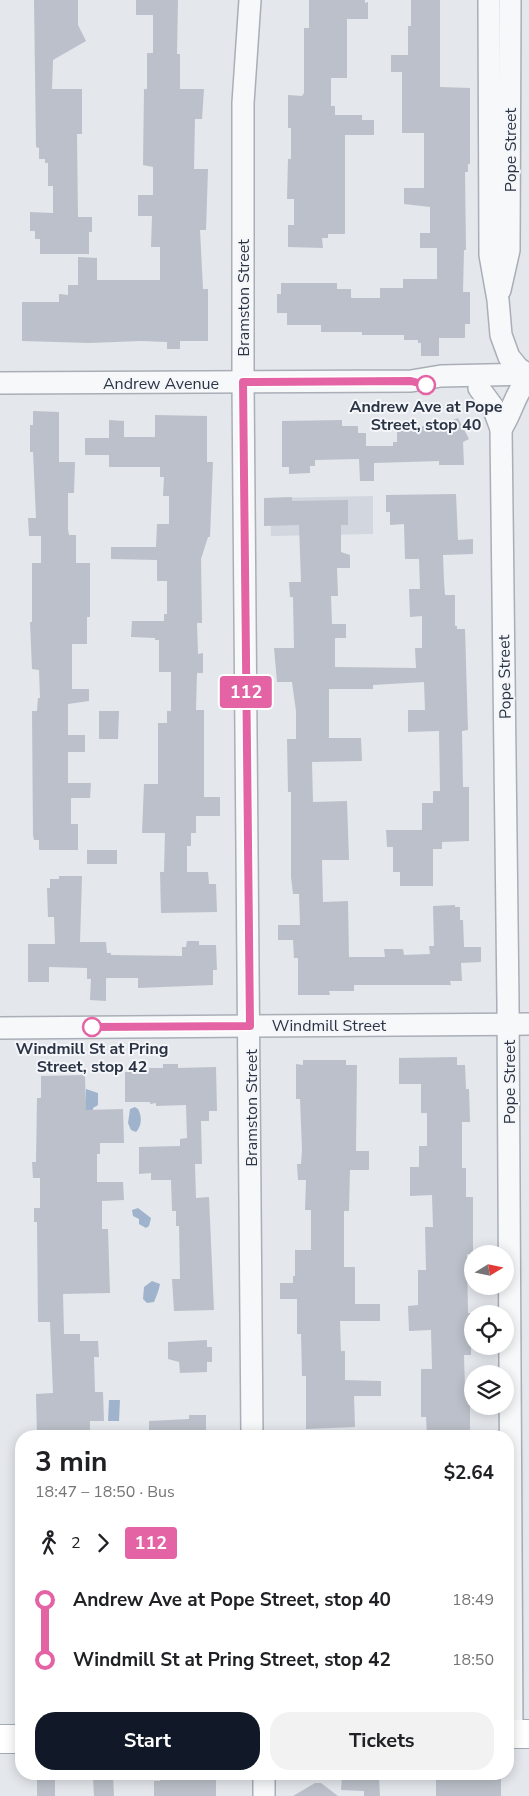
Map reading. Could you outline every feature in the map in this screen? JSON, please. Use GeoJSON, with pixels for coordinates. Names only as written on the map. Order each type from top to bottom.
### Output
{"type":"FeatureCollection","features":[{"type":"Feature","properties":{"kind":"main road"},"geometry":{"type":"LineString","coordinates":[[0,1739],[15,1739]]}},
{"type":"Feature","properties":{"kind":"street","name":"Bramston Street"},"geometry":{"type":"LineString","coordinates":[[250,0],[243,102],[243,382],[252,1430]]}},
{"type":"Feature","properties":{"kind":"street","name":"Pope Street"},"geometry":{"type":"LineString","coordinates":[[489,0],[490,255],[498,300],[501,335],[509,357],[527,381],[510,408],[507,420],[501,429]]}},
{"type":"Feature","properties":{"kind":"street","name":"Pope Street"},"geometry":{"type":"LineString","coordinates":[[498,300],[509,250],[510,0]]}},
{"type":"Feature","properties":{"kind":"street","name":"Pope Street"},"geometry":{"type":"LineString","coordinates":[[501,335],[490,362],[479,381],[493,407],[501,429],[519,1024],[516,1734]]}},
{"type":"Feature","properties":{"kind":"street","name":"Andrew Avenue"},"geometry":{"type":"LineString","coordinates":[[0,383],[411,381],[441,388],[479,381],[527,381]]}},
{"type":"Feature","properties":{"kind":"street","name":"Windmill Street"},"geometry":{"type":"LineString","coordinates":[[0,1028],[519,1024]]}},
{"type":"Feature","properties":{"kind":"street"},"geometry":{"type":"LineString","coordinates":[[264,1780],[264,1796]]}},
{"type":"Feature","properties":{"kind":"shaded area"},"geometry":{"type":"Polygon","coordinates":[[[373,496],[373,534],[271,536],[270,498],[373,496]]]}},
{"type":"Feature","properties":{"kind":"water"},"geometry":{"type":"Polygon","coordinates":[[[86,1089],[98,1093],[98,1105],[93,1108],[93,1122],[84,1122],[86,1089]]]}},
{"type":"Feature","properties":{"kind":"water"},"geometry":{"type":"Polygon","coordinates":[[[135,1107],[138,1109],[141,1118],[136,1132],[131,1130],[128,1123],[130,1109],[135,1107]]]}},
{"type":"Feature","properties":{"kind":"water"},"geometry":{"type":"Polygon","coordinates":[[[138,1208],[151,1218],[149,1226],[146,1228],[139,1224],[139,1219],[133,1216],[132,1210],[138,1208]]]}},
{"type":"Feature","properties":{"kind":"water"},"geometry":{"type":"Polygon","coordinates":[[[152,1281],[160,1284],[160,1286],[154,1302],[147,1303],[143,1299],[144,1287],[152,1281]]]}},
{"type":"Feature","properties":{"kind":"water"},"geometry":{"type":"Polygon","coordinates":[[[109,1400],[120,1400],[119,1421],[108,1421],[109,1400]]]}},
{"type":"Feature","properties":{"kind":"building"},"geometry":{"type":"Polygon","coordinates":[[[34,0],[78,0],[78,25],[86,41],[53,60],[52,89],[82,89],[82,134],[77,134],[78,217],[92,217],[92,232],[89,232],[89,254],[40,254],[40,239],[35,239],[35,231],[30,231],[30,212],[53,213],[53,186],[48,186],[48,163],[45,163],[45,159],[39,159],[39,148],[36,147],[34,0]]]}},
{"type":"Feature","properties":{"kind":"building"},"geometry":{"type":"Polygon","coordinates":[[[136,0],[178,0],[177,54],[180,54],[180,89],[204,89],[202,119],[195,119],[194,169],[208,169],[206,230],[200,230],[203,289],[208,289],[208,341],[180,341],[180,349],[167,349],[167,342],[90,343],[22,341],[22,302],[59,302],[59,294],[68,295],[68,285],[78,285],[78,257],[97,258],[97,280],[160,280],[160,247],[151,247],[152,216],[138,216],[138,195],[153,195],[153,167],[143,165],[144,89],[147,89],[147,53],[153,53],[153,15],[136,15],[136,0]]]}},
{"type":"Feature","properties":{"kind":"building"},"geometry":{"type":"Polygon","coordinates":[[[309,0],[365,0],[365,3],[368,2],[368,19],[347,19],[347,78],[331,78],[331,106],[335,106],[335,115],[362,115],[362,120],[374,120],[374,135],[345,135],[345,234],[328,234],[328,238],[322,238],[323,248],[288,247],[288,225],[294,225],[294,199],[287,199],[288,159],[291,159],[291,128],[288,128],[288,95],[302,96],[304,93],[304,28],[309,28],[309,0]]]}},
{"type":"Feature","properties":{"kind":"building"},"geometry":{"type":"Polygon","coordinates":[[[411,0],[440,0],[440,87],[470,88],[470,164],[468,164],[468,172],[465,172],[466,250],[464,250],[463,292],[470,292],[470,324],[465,324],[465,338],[439,338],[439,356],[421,356],[421,343],[418,343],[418,340],[404,340],[404,335],[362,335],[362,332],[321,332],[321,325],[287,325],[287,313],[277,313],[277,294],[281,294],[281,283],[337,283],[337,289],[351,289],[351,298],[380,298],[380,288],[403,288],[403,279],[437,279],[437,248],[420,248],[420,233],[430,233],[430,207],[404,204],[404,188],[424,188],[424,133],[402,133],[402,72],[391,72],[391,55],[408,55],[408,26],[411,26],[411,0]]]}},
{"type":"Feature","properties":{"kind":"building"},"geometry":{"type":"Polygon","coordinates":[[[33,411],[59,412],[59,462],[75,462],[74,493],[68,493],[69,535],[76,535],[76,563],[90,563],[90,617],[87,617],[87,644],[72,644],[72,689],[89,689],[89,701],[68,704],[68,735],[85,735],[85,752],[68,752],[68,783],[91,783],[90,798],[71,798],[71,824],[78,824],[78,850],[39,850],[39,840],[34,840],[33,835],[32,711],[37,711],[38,698],[40,698],[39,670],[32,669],[30,622],[32,622],[32,563],[41,563],[41,536],[29,536],[28,518],[36,518],[33,452],[30,452],[30,425],[33,425],[33,411]]]}},
{"type":"Feature","properties":{"kind":"building"},"geometry":{"type":"Polygon","coordinates":[[[155,415],[207,416],[207,462],[213,462],[210,537],[208,537],[201,559],[202,623],[197,623],[198,654],[203,653],[203,673],[197,673],[196,710],[204,710],[204,797],[220,797],[220,816],[196,816],[196,833],[191,833],[191,846],[187,846],[187,872],[208,872],[209,884],[216,884],[217,912],[161,913],[160,872],[164,872],[165,833],[142,833],[144,784],[158,784],[158,723],[167,723],[167,711],[171,711],[171,672],[159,672],[159,640],[155,640],[155,638],[131,637],[132,621],[164,621],[164,614],[167,614],[167,581],[157,581],[157,560],[111,559],[111,547],[156,547],[157,524],[169,524],[169,496],[163,496],[164,477],[160,477],[160,467],[109,467],[109,455],[85,455],[85,438],[109,438],[109,420],[124,421],[124,437],[155,437],[155,415]]]}},
{"type":"Feature","properties":{"kind":"building"},"geometry":{"type":"Polygon","coordinates":[[[458,418],[469,439],[463,442],[464,465],[439,465],[439,461],[374,463],[374,481],[360,481],[359,459],[315,460],[315,466],[310,466],[310,473],[289,474],[289,467],[282,467],[282,421],[342,420],[342,426],[358,426],[358,433],[366,433],[366,446],[393,446],[393,442],[397,442],[397,427],[438,426],[458,418]]]}},
{"type":"Feature","properties":{"kind":"building"},"geometry":{"type":"Polygon","coordinates":[[[456,494],[458,540],[473,539],[473,554],[443,555],[445,595],[455,595],[455,626],[457,626],[457,629],[465,629],[468,730],[462,731],[463,787],[469,787],[469,841],[442,842],[442,849],[433,849],[433,886],[400,886],[400,872],[393,872],[393,847],[387,847],[386,830],[422,830],[422,803],[433,803],[433,791],[440,791],[439,731],[408,732],[408,710],[425,710],[424,682],[373,685],[373,689],[329,689],[329,738],[361,738],[362,761],[312,762],[313,802],[347,801],[349,860],[322,860],[323,902],[348,901],[349,957],[385,957],[384,949],[403,949],[404,955],[430,954],[429,946],[434,946],[433,906],[455,905],[455,907],[460,907],[460,920],[463,920],[464,947],[481,947],[481,962],[461,963],[462,981],[450,981],[451,985],[354,985],[354,991],[329,991],[330,995],[298,995],[298,958],[294,958],[293,940],[278,940],[278,925],[300,925],[299,894],[293,894],[291,877],[291,792],[288,792],[287,739],[296,739],[296,711],[292,682],[277,682],[274,648],[294,648],[293,597],[290,597],[289,582],[301,582],[299,525],[264,526],[264,498],[292,497],[292,501],[348,500],[348,525],[341,525],[341,552],[350,555],[350,568],[337,568],[338,596],[331,596],[332,624],[346,624],[346,638],[335,638],[335,667],[416,668],[415,648],[422,648],[422,616],[410,617],[409,589],[420,589],[419,559],[405,559],[404,524],[390,525],[390,512],[386,512],[386,495],[456,494]]]}},
{"type":"Feature","properties":{"kind":"building"},"geometry":{"type":"Polygon","coordinates":[[[99,711],[119,711],[118,739],[99,739],[99,711]]]}},
{"type":"Feature","properties":{"kind":"building"},"geometry":{"type":"Polygon","coordinates":[[[87,850],[117,850],[117,864],[87,864],[87,850]]]}},
{"type":"Feature","properties":{"kind":"building"},"geometry":{"type":"Polygon","coordinates":[[[59,876],[82,876],[80,942],[106,942],[107,953],[111,953],[111,955],[182,956],[182,947],[186,947],[187,941],[199,941],[199,945],[216,945],[217,970],[213,970],[213,985],[138,988],[138,978],[106,978],[106,1001],[90,1000],[91,979],[87,979],[87,968],[49,967],[49,982],[28,982],[28,944],[55,944],[54,917],[48,917],[47,888],[50,888],[50,879],[59,879],[59,876]]]}},
{"type":"Feature","properties":{"kind":"building"},"geometry":{"type":"Polygon","coordinates":[[[457,1057],[457,1065],[465,1065],[466,1089],[469,1089],[470,1122],[462,1122],[462,1168],[466,1168],[466,1197],[473,1197],[473,1245],[464,1245],[464,1295],[468,1295],[468,1305],[464,1305],[464,1415],[470,1415],[470,1430],[427,1430],[426,1417],[421,1417],[421,1369],[432,1369],[431,1330],[409,1331],[408,1306],[418,1305],[418,1270],[426,1270],[425,1227],[433,1227],[432,1195],[410,1196],[410,1167],[419,1167],[419,1146],[427,1146],[427,1113],[421,1113],[421,1084],[399,1084],[399,1058],[457,1057]]]}},
{"type":"Feature","properties":{"kind":"building"},"geometry":{"type":"Polygon","coordinates":[[[303,1060],[346,1060],[346,1065],[357,1065],[356,1151],[369,1151],[369,1170],[350,1170],[349,1211],[344,1211],[344,1267],[355,1267],[355,1304],[380,1304],[380,1321],[340,1321],[341,1351],[345,1351],[345,1380],[381,1381],[381,1396],[354,1396],[355,1427],[306,1429],[306,1376],[302,1376],[301,1334],[297,1334],[297,1299],[280,1299],[280,1283],[293,1283],[293,1276],[295,1276],[295,1250],[311,1250],[311,1210],[305,1210],[306,1180],[298,1180],[297,1164],[301,1164],[302,1150],[300,1099],[296,1099],[296,1064],[303,1065],[303,1060]]]}},
{"type":"Feature","properties":{"kind":"building"},"geometry":{"type":"Polygon","coordinates":[[[163,1064],[178,1064],[178,1068],[216,1067],[217,1111],[209,1111],[209,1121],[201,1121],[202,1164],[195,1164],[196,1198],[209,1197],[214,1310],[174,1311],[172,1279],[180,1279],[179,1226],[176,1226],[176,1211],[172,1211],[171,1180],[151,1180],[151,1173],[139,1174],[139,1147],[180,1146],[180,1139],[187,1138],[186,1105],[156,1106],[156,1103],[150,1104],[150,1102],[125,1102],[125,1072],[149,1071],[149,1068],[163,1068],[163,1064]]]}},
{"type":"Feature","properties":{"kind":"building"},"geometry":{"type":"Polygon","coordinates":[[[85,1075],[86,1110],[123,1109],[124,1143],[100,1143],[100,1154],[97,1154],[97,1182],[123,1182],[124,1200],[102,1201],[102,1229],[108,1229],[110,1293],[63,1294],[64,1334],[80,1334],[80,1341],[98,1341],[99,1357],[94,1357],[95,1392],[103,1392],[104,1421],[90,1421],[90,1430],[37,1430],[36,1394],[53,1393],[50,1322],[38,1322],[37,1222],[34,1222],[34,1208],[40,1208],[40,1178],[33,1178],[32,1162],[36,1162],[37,1098],[41,1098],[41,1076],[85,1075]]]}},
{"type":"Feature","properties":{"kind":"building"},"geometry":{"type":"Polygon","coordinates":[[[207,1340],[207,1347],[212,1347],[212,1362],[207,1362],[207,1372],[180,1373],[179,1362],[168,1359],[168,1342],[207,1340]]]}},
{"type":"Feature","properties":{"kind":"building"},"geometry":{"type":"Polygon","coordinates":[[[189,1415],[206,1415],[206,1430],[149,1430],[149,1421],[189,1419],[189,1415]]]}},
{"type":"Feature","properties":{"kind":"building"},"geometry":{"type":"Polygon","coordinates":[[[37,1780],[55,1780],[55,1796],[37,1796],[37,1780]]]}},
{"type":"Feature","properties":{"kind":"building"},"geometry":{"type":"Polygon","coordinates":[[[93,1780],[113,1780],[114,1796],[94,1796],[93,1780]]]}},
{"type":"Feature","properties":{"kind":"building"},"geometry":{"type":"Polygon","coordinates":[[[216,1780],[216,1796],[154,1796],[154,1781],[216,1780]]]}},
{"type":"Feature","properties":{"kind":"building"},"geometry":{"type":"Polygon","coordinates":[[[342,1780],[379,1780],[380,1796],[364,1796],[364,1791],[341,1790],[342,1780]]]}},
{"type":"Feature","properties":{"kind":"building"},"geometry":{"type":"Polygon","coordinates":[[[436,1780],[501,1780],[501,1796],[436,1796],[436,1780]]]}},
{"type":"Feature","properties":{"kind":"building"},"geometry":{"type":"Polygon","coordinates":[[[315,1783],[321,1783],[338,1796],[293,1796],[315,1783]]]}},
{"type":"Feature","properties":{"kind":"bus line","name":"112"},"geometry":{"type":"LineString","coordinates":[[92,1027],[250,1026],[243,382],[411,381],[426,385]]}},
{"type":"Feature","properties":{"kind":"place","name":"Andrew Ave at Pope Street, stop 40"},"geometry":{"type":"Point","coordinates":[426,385]}},
{"type":"Feature","properties":{"kind":"place","name":"Windmill St at Pring Street, stop 42"},"geometry":{"type":"Point","coordinates":[92,1027]}}]}
